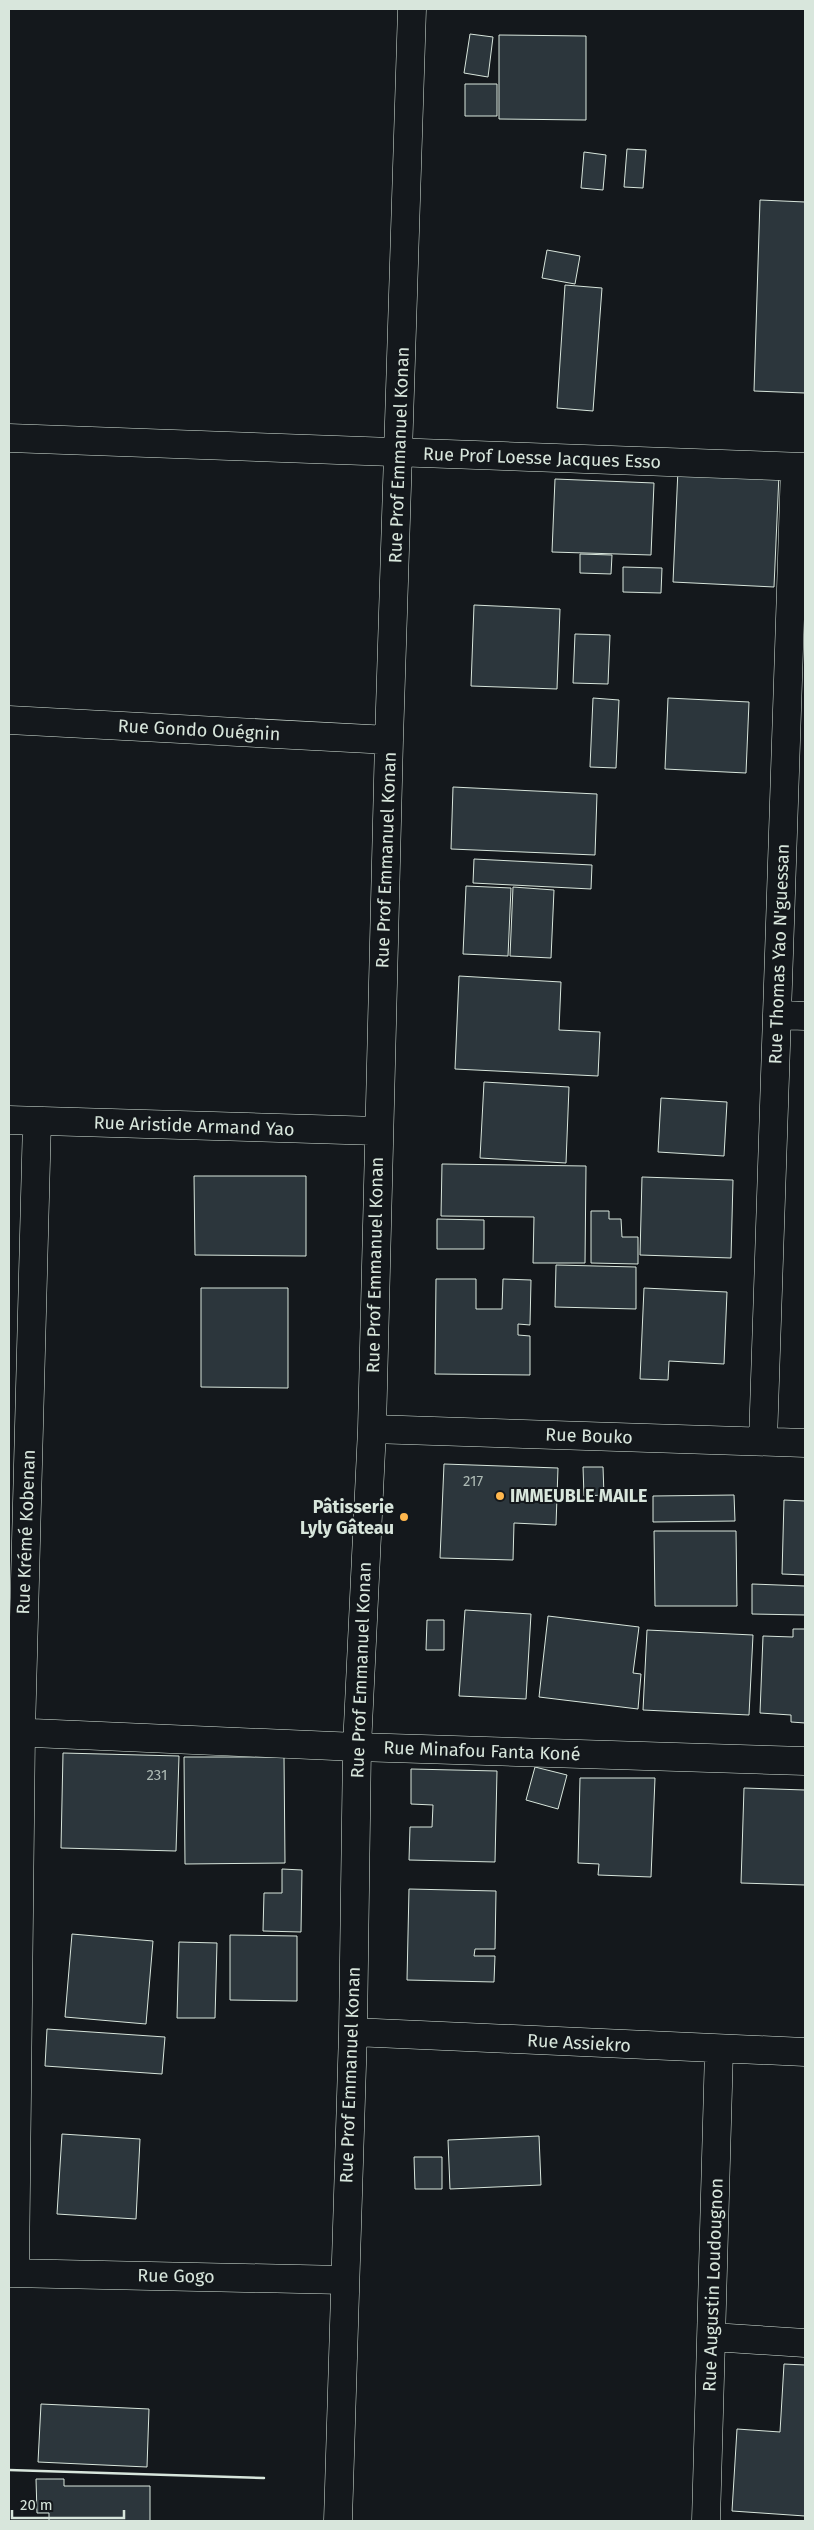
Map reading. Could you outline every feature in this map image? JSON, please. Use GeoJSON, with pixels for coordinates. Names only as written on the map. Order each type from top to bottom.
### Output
{"type":"FeatureCollection","features":[{"type":"Feature","properties":{"kind":"street","name":"Rue Prof Emmanuel Konan"},"geometry":{"type":"LineString","coordinates":[[338,2521],[353,2032],[357,1747],[372,1429],[389,740],[400,453],[412,9]]}},
{"type":"Feature","properties":{"kind":"street","name":"Rue Prof Loesse Jacques Esso"},"geometry":{"type":"LineString","coordinates":[[9,438],[800,467]]}},
{"type":"Feature","properties":{"kind":"street","name":"Rue Thomas Yao N'guessan"},"geometry":{"type":"LineString","coordinates":[[764,1441],[777,1015],[800,467]]}},
{"type":"Feature","properties":{"kind":"street","name":"Rue Gondo Ouégnin"},"geometry":{"type":"LineString","coordinates":[[9,720],[389,740]]}},
{"type":"Feature","properties":{"kind":"street"},"geometry":{"type":"LineString","coordinates":[[777,1015],[805,1016]]}},
{"type":"Feature","properties":{"kind":"street","name":"Rue Aristide Armand Yao"},"geometry":{"type":"LineString","coordinates":[[9,1120],[378,1131]]}},
{"type":"Feature","properties":{"kind":"street","name":"Rue Krémé Kobenan"},"geometry":{"type":"LineString","coordinates":[[12,2273],[15,1732],[37,1121]]}},
{"type":"Feature","properties":{"kind":"street","name":"Rue Bouko"},"geometry":{"type":"LineString","coordinates":[[372,1429],[805,1443]]}},
{"type":"Feature","properties":{"kind":"street","name":"Rue Minafou Fanta Koné"},"geometry":{"type":"LineString","coordinates":[[15,1732],[357,1747],[805,1760]]}},
{"type":"Feature","properties":{"kind":"street","name":"Rue Assiekro"},"geometry":{"type":"LineString","coordinates":[[353,2032],[719,2050],[805,2052]]}},
{"type":"Feature","properties":{"kind":"street","name":"Rue Augustin Loudougnon"},"geometry":{"type":"LineString","coordinates":[[706,2521],[719,2050]]}},
{"type":"Feature","properties":{"kind":"street","name":"Rue Gogo"},"geometry":{"type":"LineString","coordinates":[[12,2273],[344,2280]]}},
{"type":"Feature","properties":{"kind":"street"},"geometry":{"type":"LineString","coordinates":[[712,2337],[805,2343]]}},
{"type":"Feature","properties":{"kind":"building"},"geometry":{"type":"Polygon","coordinates":[[[470,34],[493,37],[488,77],[464,73],[470,34]]]}},
{"type":"Feature","properties":{"kind":"building"},"geometry":{"type":"Polygon","coordinates":[[[499,35],[586,36],[586,120],[499,119],[499,35]]]}},
{"type":"Feature","properties":{"kind":"building"},"geometry":{"type":"Polygon","coordinates":[[[465,84],[497,84],[497,116],[465,116],[465,84]]]}},
{"type":"Feature","properties":{"kind":"building"},"geometry":{"type":"Polygon","coordinates":[[[627,149],[646,150],[643,188],[624,187],[627,149]]]}},
{"type":"Feature","properties":{"kind":"building"},"geometry":{"type":"Polygon","coordinates":[[[584,152],[606,155],[603,190],[581,188],[584,152]]]}},
{"type":"Feature","properties":{"kind":"building"},"geometry":{"type":"Polygon","coordinates":[[[760,200],[805,202],[805,393],[754,391],[760,200]]]}},
{"type":"Feature","properties":{"kind":"building"},"geometry":{"type":"Polygon","coordinates":[[[547,250],[580,256],[575,284],[542,278],[547,250]]]}},
{"type":"Feature","properties":{"kind":"building"},"geometry":{"type":"Polygon","coordinates":[[[565,285],[602,288],[593,411],[557,408],[565,285]]]}},
{"type":"Feature","properties":{"kind":"building"},"geometry":{"type":"Polygon","coordinates":[[[678,469],[779,474],[774,587],[673,582],[678,469]]]}},
{"type":"Feature","properties":{"kind":"building"},"geometry":{"type":"Polygon","coordinates":[[[555,479],[654,483],[651,555],[552,552],[555,479]]]}},
{"type":"Feature","properties":{"kind":"building"},"geometry":{"type":"Polygon","coordinates":[[[580,554],[612,555],[611,574],[580,573],[580,554]]]}},
{"type":"Feature","properties":{"kind":"building"},"geometry":{"type":"Polygon","coordinates":[[[623,567],[662,568],[661,593],[623,592],[623,567]]]}},
{"type":"Feature","properties":{"kind":"building"},"geometry":{"type":"Polygon","coordinates":[[[474,605],[560,609],[557,689],[471,686],[474,605]]]}},
{"type":"Feature","properties":{"kind":"building"},"geometry":{"type":"Polygon","coordinates":[[[575,634],[610,635],[608,684],[573,683],[575,634]]]}},
{"type":"Feature","properties":{"kind":"building"},"geometry":{"type":"Polygon","coordinates":[[[593,698],[619,700],[616,768],[590,767],[593,698]]]}},
{"type":"Feature","properties":{"kind":"building"},"geometry":{"type":"Polygon","coordinates":[[[668,698],[749,702],[746,773],[665,769],[668,698]]]}},
{"type":"Feature","properties":{"kind":"building"},"geometry":{"type":"Polygon","coordinates":[[[453,787],[597,794],[595,855],[451,849],[453,787]]]}},
{"type":"Feature","properties":{"kind":"building"},"geometry":{"type":"Polygon","coordinates":[[[474,859],[592,865],[591,889],[473,883],[474,859]]]}},
{"type":"Feature","properties":{"kind":"building"},"geometry":{"type":"Polygon","coordinates":[[[466,886],[511,888],[508,956],[463,954],[466,886]]]}},
{"type":"Feature","properties":{"kind":"building"},"geometry":{"type":"Polygon","coordinates":[[[513,887],[554,890],[551,958],[510,956],[513,887]]]}},
{"type":"Feature","properties":{"kind":"building"},"geometry":{"type":"Polygon","coordinates":[[[459,976],[561,982],[559,1030],[600,1032],[598,1076],[455,1069],[459,976]]]}},
{"type":"Feature","properties":{"kind":"building"},"geometry":{"type":"Polygon","coordinates":[[[484,1082],[569,1087],[566,1163],[480,1158],[484,1082]]]}},
{"type":"Feature","properties":{"kind":"building"},"geometry":{"type":"Polygon","coordinates":[[[661,1098],[727,1102],[724,1156],[658,1152],[661,1098]]]}},
{"type":"Feature","properties":{"kind":"building"},"geometry":{"type":"Polygon","coordinates":[[[442,1164],[586,1166],[585,1263],[533,1263],[534,1217],[441,1216],[442,1164]]]}},
{"type":"Feature","properties":{"kind":"building"},"geometry":{"type":"Polygon","coordinates":[[[194,1176],[306,1176],[306,1256],[195,1255],[194,1176]]]}},
{"type":"Feature","properties":{"kind":"building"},"geometry":{"type":"Polygon","coordinates":[[[642,1177],[733,1180],[731,1258],[640,1255],[642,1177]]]}},
{"type":"Feature","properties":{"kind":"building"},"geometry":{"type":"Polygon","coordinates":[[[591,1211],[609,1211],[609,1219],[621,1219],[622,1237],[638,1237],[638,1264],[591,1263],[591,1211]]]}},
{"type":"Feature","properties":{"kind":"building"},"geometry":{"type":"Polygon","coordinates":[[[437,1219],[484,1220],[484,1249],[437,1249],[437,1219]]]}},
{"type":"Feature","properties":{"kind":"building"},"geometry":{"type":"Polygon","coordinates":[[[556,1265],[636,1267],[636,1309],[555,1307],[556,1265]]]}},
{"type":"Feature","properties":{"kind":"building"},"geometry":{"type":"Polygon","coordinates":[[[436,1279],[476,1279],[476,1309],[502,1309],[503,1279],[531,1280],[530,1325],[518,1324],[518,1335],[530,1336],[530,1375],[435,1374],[436,1279]]]}},
{"type":"Feature","properties":{"kind":"building"},"geometry":{"type":"Polygon","coordinates":[[[201,1288],[288,1288],[288,1388],[201,1387],[201,1288]]]}},
{"type":"Feature","properties":{"kind":"building"},"geometry":{"type":"Polygon","coordinates":[[[644,1288],[727,1292],[724,1364],[669,1361],[668,1380],[640,1379],[644,1288]]]}},
{"type":"Feature","properties":{"kind":"building","name":"IMMEUBLE MAILE"},"geometry":{"type":"Polygon","coordinates":[[[444,1464],[558,1468],[556,1525],[514,1523],[513,1560],[440,1558],[444,1464]]]}},
{"type":"Feature","properties":{"kind":"building"},"geometry":{"type":"Polygon","coordinates":[[[583,1467],[603,1467],[604,1495],[584,1496],[583,1467]]]}},
{"type":"Feature","properties":{"kind":"building"},"geometry":{"type":"Polygon","coordinates":[[[734,1495],[735,1521],[653,1522],[653,1496],[734,1495]]]}},
{"type":"Feature","properties":{"kind":"building"},"geometry":{"type":"Polygon","coordinates":[[[784,1500],[805,1501],[805,1575],[782,1574],[784,1500]]]}},
{"type":"Feature","properties":{"kind":"building"},"geometry":{"type":"Polygon","coordinates":[[[654,1531],[736,1531],[737,1606],[655,1606],[654,1531]]]}},
{"type":"Feature","properties":{"kind":"building"},"geometry":{"type":"Polygon","coordinates":[[[752,1584],[805,1586],[805,1615],[752,1614],[752,1584]]]}},
{"type":"Feature","properties":{"kind":"building"},"geometry":{"type":"Polygon","coordinates":[[[465,1610],[531,1614],[526,1699],[459,1696],[465,1610]]]}},
{"type":"Feature","properties":{"kind":"building"},"geometry":{"type":"Polygon","coordinates":[[[548,1616],[639,1627],[633,1673],[641,1674],[638,1709],[539,1697],[548,1616]]]}},
{"type":"Feature","properties":{"kind":"building"},"geometry":{"type":"Polygon","coordinates":[[[427,1620],[444,1620],[444,1650],[426,1650],[427,1620]]]}},
{"type":"Feature","properties":{"kind":"building"},"geometry":{"type":"Polygon","coordinates":[[[793,1629],[805,1629],[805,1723],[791,1722],[791,1715],[760,1713],[763,1636],[793,1637],[793,1629]]]}},
{"type":"Feature","properties":{"kind":"building"},"geometry":{"type":"Polygon","coordinates":[[[647,1630],[753,1635],[749,1715],[643,1710],[647,1630]]]}},
{"type":"Feature","properties":{"kind":"building"},"geometry":{"type":"Polygon","coordinates":[[[63,1753],[179,1756],[176,1851],[61,1848],[63,1753]]]}},
{"type":"Feature","properties":{"kind":"building"},"geometry":{"type":"Polygon","coordinates":[[[184,1757],[284,1757],[285,1863],[185,1864],[184,1757]]]}},
{"type":"Feature","properties":{"kind":"building"},"geometry":{"type":"Polygon","coordinates":[[[535,1767],[567,1775],[558,1809],[526,1800],[535,1767]]]}},
{"type":"Feature","properties":{"kind":"building"},"geometry":{"type":"Polygon","coordinates":[[[411,1769],[497,1771],[495,1862],[409,1860],[410,1827],[432,1827],[433,1805],[411,1804],[411,1769]]]}},
{"type":"Feature","properties":{"kind":"building"},"geometry":{"type":"Polygon","coordinates":[[[580,1778],[655,1778],[651,1877],[598,1875],[599,1864],[578,1863],[580,1778]]]}},
{"type":"Feature","properties":{"kind":"building"},"geometry":{"type":"Polygon","coordinates":[[[744,1788],[805,1790],[805,1885],[741,1883],[744,1788]]]}},
{"type":"Feature","properties":{"kind":"building"},"geometry":{"type":"Polygon","coordinates":[[[282,1869],[302,1870],[301,1932],[263,1931],[264,1893],[282,1893],[282,1869]]]}},
{"type":"Feature","properties":{"kind":"building"},"geometry":{"type":"Polygon","coordinates":[[[409,1889],[496,1891],[495,1949],[475,1949],[474,1956],[495,1956],[494,1982],[407,1980],[409,1889]]]}},
{"type":"Feature","properties":{"kind":"building"},"geometry":{"type":"Polygon","coordinates":[[[72,1934],[153,1941],[146,2024],[65,2017],[72,1934]]]}},
{"type":"Feature","properties":{"kind":"building"},"geometry":{"type":"Polygon","coordinates":[[[230,1935],[297,1936],[297,2001],[230,2000],[230,1935]]]}},
{"type":"Feature","properties":{"kind":"building"},"geometry":{"type":"Polygon","coordinates":[[[179,1942],[217,1943],[215,2018],[177,2018],[179,1942]]]}},
{"type":"Feature","properties":{"kind":"building"},"geometry":{"type":"Polygon","coordinates":[[[47,2029],[165,2037],[162,2074],[45,2066],[47,2029]]]}},
{"type":"Feature","properties":{"kind":"building"},"geometry":{"type":"Polygon","coordinates":[[[62,2134],[140,2139],[136,2219],[57,2214],[62,2134]]]}},
{"type":"Feature","properties":{"kind":"building"},"geometry":{"type":"Polygon","coordinates":[[[539,2136],[541,2185],[450,2189],[448,2140],[539,2136]]]}},
{"type":"Feature","properties":{"kind":"building"},"geometry":{"type":"Polygon","coordinates":[[[414,2157],[442,2157],[442,2189],[415,2189],[414,2157]]]}},
{"type":"Feature","properties":{"kind":"building"},"geometry":{"type":"Polygon","coordinates":[[[784,2364],[805,2365],[805,2516],[732,2511],[737,2429],[780,2432],[784,2364]]]}},
{"type":"Feature","properties":{"kind":"building"},"geometry":{"type":"Polygon","coordinates":[[[41,2404],[149,2409],[147,2467],[38,2462],[41,2404]]]}},
{"type":"Feature","properties":{"kind":"building"},"geometry":{"type":"Polygon","coordinates":[[[36,2479],[64,2479],[64,2486],[150,2486],[150,2521],[49,2521],[49,2513],[37,2513],[36,2479]]]}},
{"type":"Feature","properties":{"kind":"wall"},"geometry":{"type":"LineString","coordinates":[[9,2470],[264,2478]]}},
{"type":"Feature","properties":{"kind":"place","name":"IMMEUBLE MAILE"},"geometry":{"type":"Point","coordinates":[500,1496]}},
{"type":"Feature","properties":{"kind":"place","name":"Pâtisserie Lyly Gâteau"},"geometry":{"type":"Point","coordinates":[404,1517]}}]}
